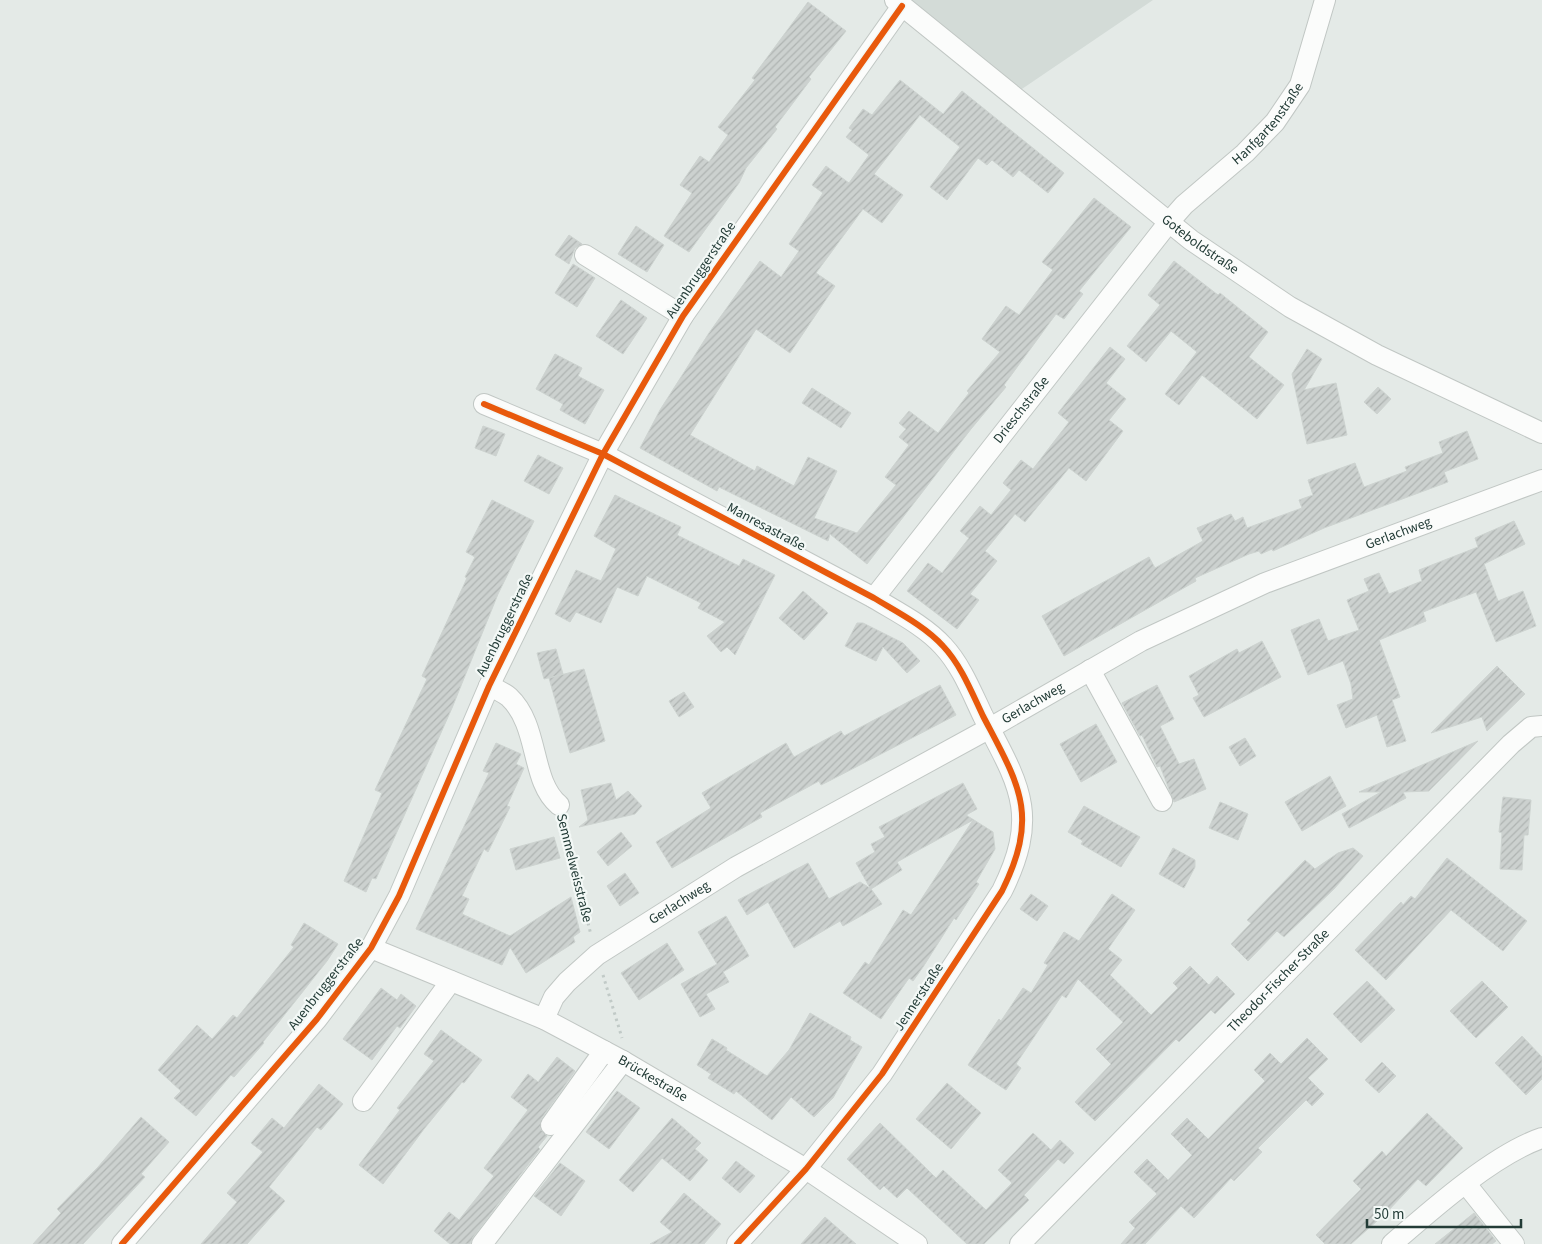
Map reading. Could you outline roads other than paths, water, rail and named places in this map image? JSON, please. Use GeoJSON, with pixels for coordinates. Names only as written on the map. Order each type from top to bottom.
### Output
{"type":"FeatureCollection","features":[{"type":"Feature","properties":{"kind":"street","name":"Hanfgartenstraße"},"geometry":{"type":"LineString","coordinates":[[1169,222],[1184,205],[1245,153],[1275,122],[1300,85],[1325,0]]}},
{"type":"Feature","properties":{"kind":"street","name":"Goteboldstraße"},"geometry":{"type":"LineString","coordinates":[[899,3],[1191,240],[1290,307],[1377,355],[1542,433]]}},
{"type":"Feature","properties":{"kind":"street","name":"Auenbruggerstraße"},"geometry":{"type":"LineString","coordinates":[[122,1244],[310,1026],[371,948],[399,896],[489,686],[602,454],[683,316],[899,3]]}},
{"type":"Feature","properties":{"kind":"street","name":"Drieschstraße"},"geometry":{"type":"LineString","coordinates":[[874,598],[1169,222]]}},
{"type":"Feature","properties":{"kind":"street"},"geometry":{"type":"LineString","coordinates":[[585,255],[683,316]]}},
{"type":"Feature","properties":{"kind":"street","name":"Manresastraße"},"geometry":{"type":"LineString","coordinates":[[484,404],[602,454],[874,598],[916,624],[943,646],[966,681],[990,728]]}},
{"type":"Feature","properties":{"kind":"street","name":"Gerlachweg"},"geometry":{"type":"LineString","coordinates":[[544,1019],[554,997],[567,982],[597,955],[736,867],[990,728],[1142,641],[1198,612],[1265,583],[1542,480]]}},
{"type":"Feature","properties":{"kind":"street"},"geometry":{"type":"LineString","coordinates":[[1090,670],[1162,800]]}},
{"type":"Feature","properties":{"kind":"street","name":"Semmelweisstraße"},"geometry":{"type":"LineString","coordinates":[[489,686],[509,697],[526,720],[548,796],[559,805]]}},
{"type":"Feature","properties":{"kind":"street","name":"Theodor-Fischer-Straße"},"geometry":{"type":"LineString","coordinates":[[1020,1244],[1511,744],[1531,727],[1542,726]]}},
{"type":"Feature","properties":{"kind":"street","name":"Jennerstraße"},"geometry":{"type":"LineString","coordinates":[[737,1244],[806,1169],[882,1074],[915,1027],[1002,891],[1014,866],[1021,836],[1023,805],[1014,774],[990,728]]}},
{"type":"Feature","properties":{"kind":"street","name":"Brückestraße"},"geometry":{"type":"LineString","coordinates":[[371,948],[544,1019],[618,1058],[806,1169],[917,1244]]}},
{"type":"Feature","properties":{"kind":"street"},"geometry":{"type":"LineString","coordinates":[[363,1101],[451,981]]}},
{"type":"Feature","properties":{"kind":"street"},"geometry":{"type":"LineString","coordinates":[[550,1125],[618,1058]]}},
{"type":"Feature","properties":{"kind":"street"},"geometry":{"type":"LineString","coordinates":[[518,1184],[618,1058]]}},
{"type":"Feature","properties":{"kind":"street"},"geometry":{"type":"LineString","coordinates":[[482,1244],[618,1058]]}},
{"type":"Feature","properties":{"kind":"street"},"geometry":{"type":"LineString","coordinates":[[1392,1244],[1466,1184],[1504,1158],[1542,1138]]}},
{"type":"Feature","properties":{"kind":"street"},"geometry":{"type":"LineString","coordinates":[[1466,1184],[1514,1244]]}}]}
